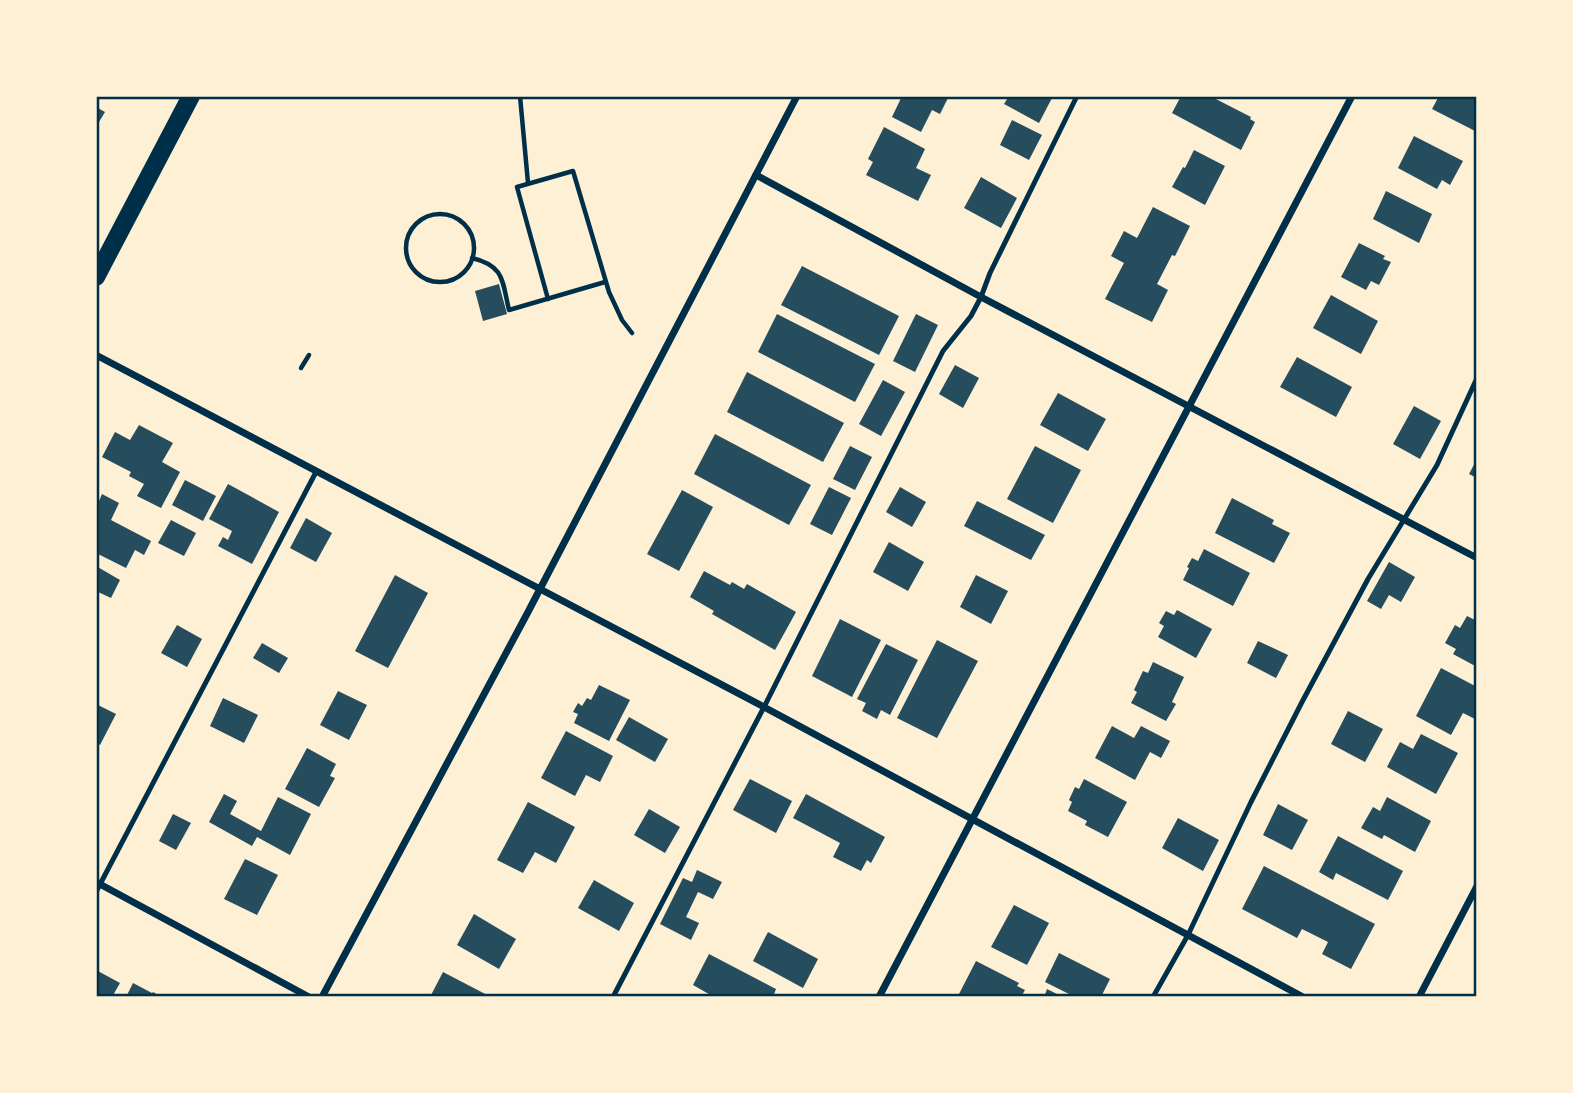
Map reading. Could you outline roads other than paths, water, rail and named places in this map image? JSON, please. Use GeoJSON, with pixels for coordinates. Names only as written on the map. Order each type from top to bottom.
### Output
{"type":"FeatureCollection","features":[{"type":"Feature","properties":{"kind":"main road"},"geometry":{"type":"LineString","coordinates":[[96,277],[191,96]]}},
{"type":"Feature","properties":{"kind":"street"},"geometry":{"type":"LineString","coordinates":[[322,997],[540,589],[797,96]]}},
{"type":"Feature","properties":{"kind":"street"},"geometry":{"type":"LineString","coordinates":[[878,997],[1352,96]]}},
{"type":"Feature","properties":{"kind":"street"},"geometry":{"type":"LineString","coordinates":[[756,175],[981,297],[1477,558]]}},
{"type":"Feature","properties":{"kind":"street"},"geometry":{"type":"LineString","coordinates":[[96,355],[764,707],[1303,997]]}},
{"type":"Feature","properties":{"kind":"street"},"geometry":{"type":"LineString","coordinates":[[98,886],[309,997]]}},
{"type":"Feature","properties":{"kind":"street"},"geometry":{"type":"LineString","coordinates":[[1419,997],[1477,886]]}},
{"type":"Feature","properties":{"kind":"lane"},"geometry":{"type":"LineString","coordinates":[[614,997],[943,351],[971,316],[981,297],[989,273],[1077,96]]}},
{"type":"Feature","properties":{"kind":"lane"},"geometry":{"type":"LineString","coordinates":[[1153,997],[1188,935],[1251,802],[1368,579],[1437,465],[1477,378]]}},
{"type":"Feature","properties":{"kind":"lane"},"geometry":{"type":"LineString","coordinates":[[98,886],[316,472]]}}]}
